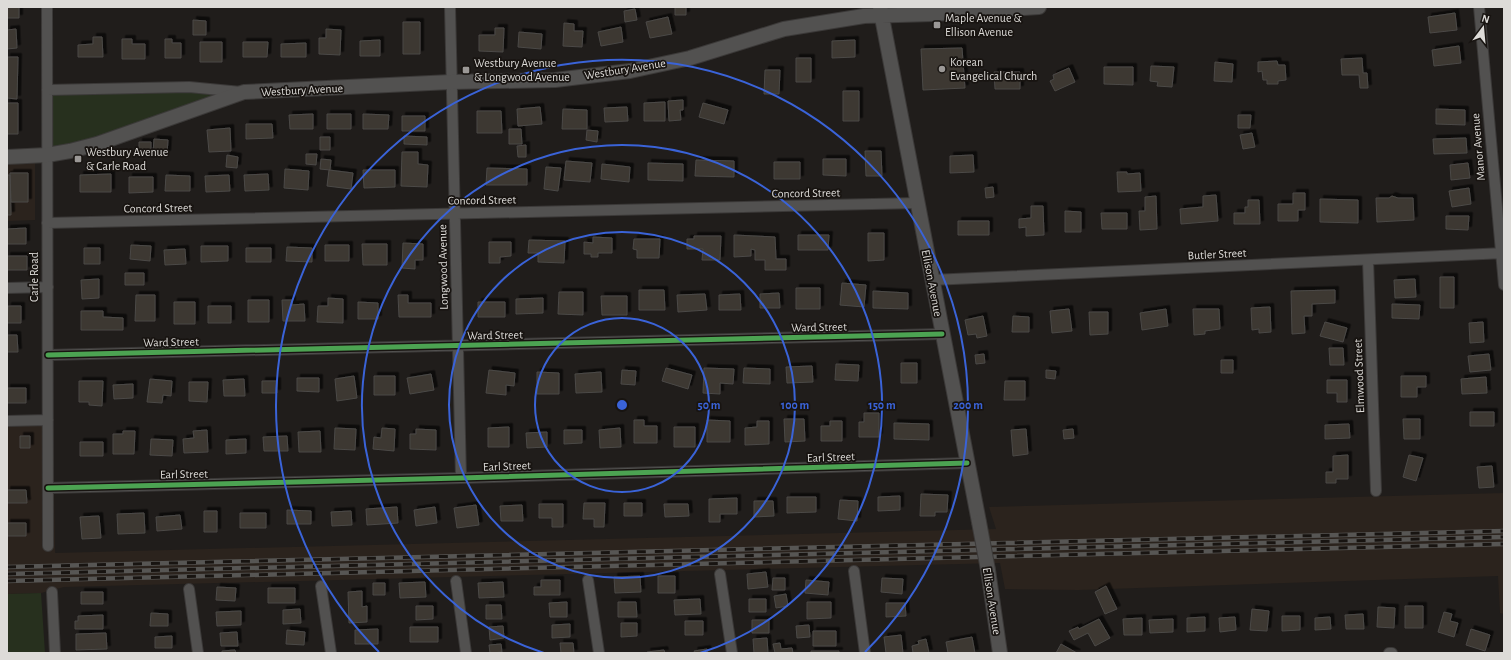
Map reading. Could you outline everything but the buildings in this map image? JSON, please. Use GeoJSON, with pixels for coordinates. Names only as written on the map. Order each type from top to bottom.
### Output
{"type":"FeatureCollection","features":[{"type":"Feature","properties":{"kind":"main road","name":"Westbury Avenue"},"geometry":{"type":"LineString","coordinates":[[7,157],[47,155],[97,144],[244,92],[451,82],[555,80],[630,71],[690,58],[784,29],[881,12],[1039,7]]}},
{"type":"Feature","properties":{"kind":"main road","name":"Ellison Avenue"},"geometry":{"type":"LineString","coordinates":[[881,12],[988,570],[1000,653]]}},
{"type":"Feature","properties":{"kind":"street","name":"Carle Road"},"geometry":{"type":"LineString","coordinates":[[47,7],[48,546]]}},
{"type":"Feature","properties":{"kind":"street","name":"Longwood Avenue"},"geometry":{"type":"LineString","coordinates":[[450,7],[461,478]]}},
{"type":"Feature","properties":{"kind":"street","name":"Manor Avenue"},"geometry":{"type":"LineString","coordinates":[[1478,7],[1503,253],[1504,285]]}},
{"type":"Feature","properties":{"kind":"street","name":"Westbury Avenue"},"geometry":{"type":"LineString","coordinates":[[47,90],[189,87],[244,92]]}},
{"type":"Feature","properties":{"kind":"street","name":"Concord Street"},"geometry":{"type":"LineString","coordinates":[[47,223],[917,203]]}},
{"type":"Feature","properties":{"kind":"street","name":"Butler Street"},"geometry":{"type":"LineString","coordinates":[[932,280],[1503,253]]}},
{"type":"Feature","properties":{"kind":"street","name":"Elmwood Street"},"geometry":{"type":"LineString","coordinates":[[1368,260],[1376,491]]}},
{"type":"Feature","properties":{"kind":"street"},"geometry":{"type":"LineString","coordinates":[[7,288],[48,288]]}},
{"type":"Feature","properties":{"kind":"street","name":"Ward Street"},"geometry":{"type":"LineString","coordinates":[[48,355],[942,334]]}},
{"type":"Feature","properties":{"kind":"street"},"geometry":{"type":"LineString","coordinates":[[7,421],[48,420]]}},
{"type":"Feature","properties":{"kind":"street","name":"Earl Street"},"geometry":{"type":"LineString","coordinates":[[48,488],[461,478],[967,463]]}},
{"type":"Feature","properties":{"kind":"street"},"geometry":{"type":"LineString","coordinates":[[854,571],[865,653]]}},
{"type":"Feature","properties":{"kind":"street"},"geometry":{"type":"LineString","coordinates":[[720,574],[732,653]]}},
{"type":"Feature","properties":{"kind":"street"},"geometry":{"type":"LineString","coordinates":[[456,580],[466,653]]}},
{"type":"Feature","properties":{"kind":"street"},"geometry":{"type":"LineString","coordinates":[[588,580],[599,653]]}},
{"type":"Feature","properties":{"kind":"street"},"geometry":{"type":"LineString","coordinates":[[321,586],[331,653]]}},
{"type":"Feature","properties":{"kind":"street"},"geometry":{"type":"LineString","coordinates":[[189,589],[198,653]]}},
{"type":"Feature","properties":{"kind":"street"},"geometry":{"type":"LineString","coordinates":[[52,592],[55,653]]}},
{"type":"Feature","properties":{"kind":"shaded area"},"geometry":{"type":"Polygon","coordinates":[[[35,163],[35,220],[7,221],[7,164],[35,163]]]}},
{"type":"Feature","properties":{"kind":"shaded area"},"geometry":{"type":"Polygon","coordinates":[[[53,425],[55,553],[996,529],[989,507],[1504,493],[1504,614],[1500,613],[1498,576],[1078,590],[1005,589],[1000,563],[64,587],[41,593],[7,594],[7,426],[53,425]]]}},
{"type":"Feature","properties":{"kind":"green space"},"geometry":{"type":"Polygon","coordinates":[[[190,89],[229,94],[49,152],[52,93],[190,89]]]}},
{"type":"Feature","properties":{"kind":"green space"},"geometry":{"type":"Polygon","coordinates":[[[41,593],[45,653],[7,653],[7,594],[41,593]]]}},
{"type":"Feature","properties":{"kind":"railway"},"geometry":{"type":"LineString","coordinates":[[7,567],[1504,531]]}},
{"type":"Feature","properties":{"kind":"railway"},"geometry":{"type":"LineString","coordinates":[[7,574],[1504,537]]}},
{"type":"Feature","properties":{"kind":"railway"},"geometry":{"type":"LineString","coordinates":[[7,581],[1504,544]]}},
{"type":"Feature","properties":{"kind":"cycle path"},"geometry":{"type":"LineString","coordinates":[[48,355],[942,334]]}},
{"type":"Feature","properties":{"kind":"cycle path"},"geometry":{"type":"LineString","coordinates":[[48,488],[461,478],[967,463]]}},
{"type":"Feature","properties":{"kind":"place","name":"Maple Avenue & Ellison Avenue"},"geometry":{"type":"Point","coordinates":[937,25]}},
{"type":"Feature","properties":{"kind":"place","name":"Korean Evangelical Church"},"geometry":{"type":"Point","coordinates":[942,69]}},
{"type":"Feature","properties":{"kind":"place","name":"Westbury Avenue & Longwood Avenue"},"geometry":{"type":"Point","coordinates":[466,70]}},
{"type":"Feature","properties":{"kind":"place","name":"Westbury Avenue & Carle Road"},"geometry":{"type":"Point","coordinates":[78,159]}}]}
